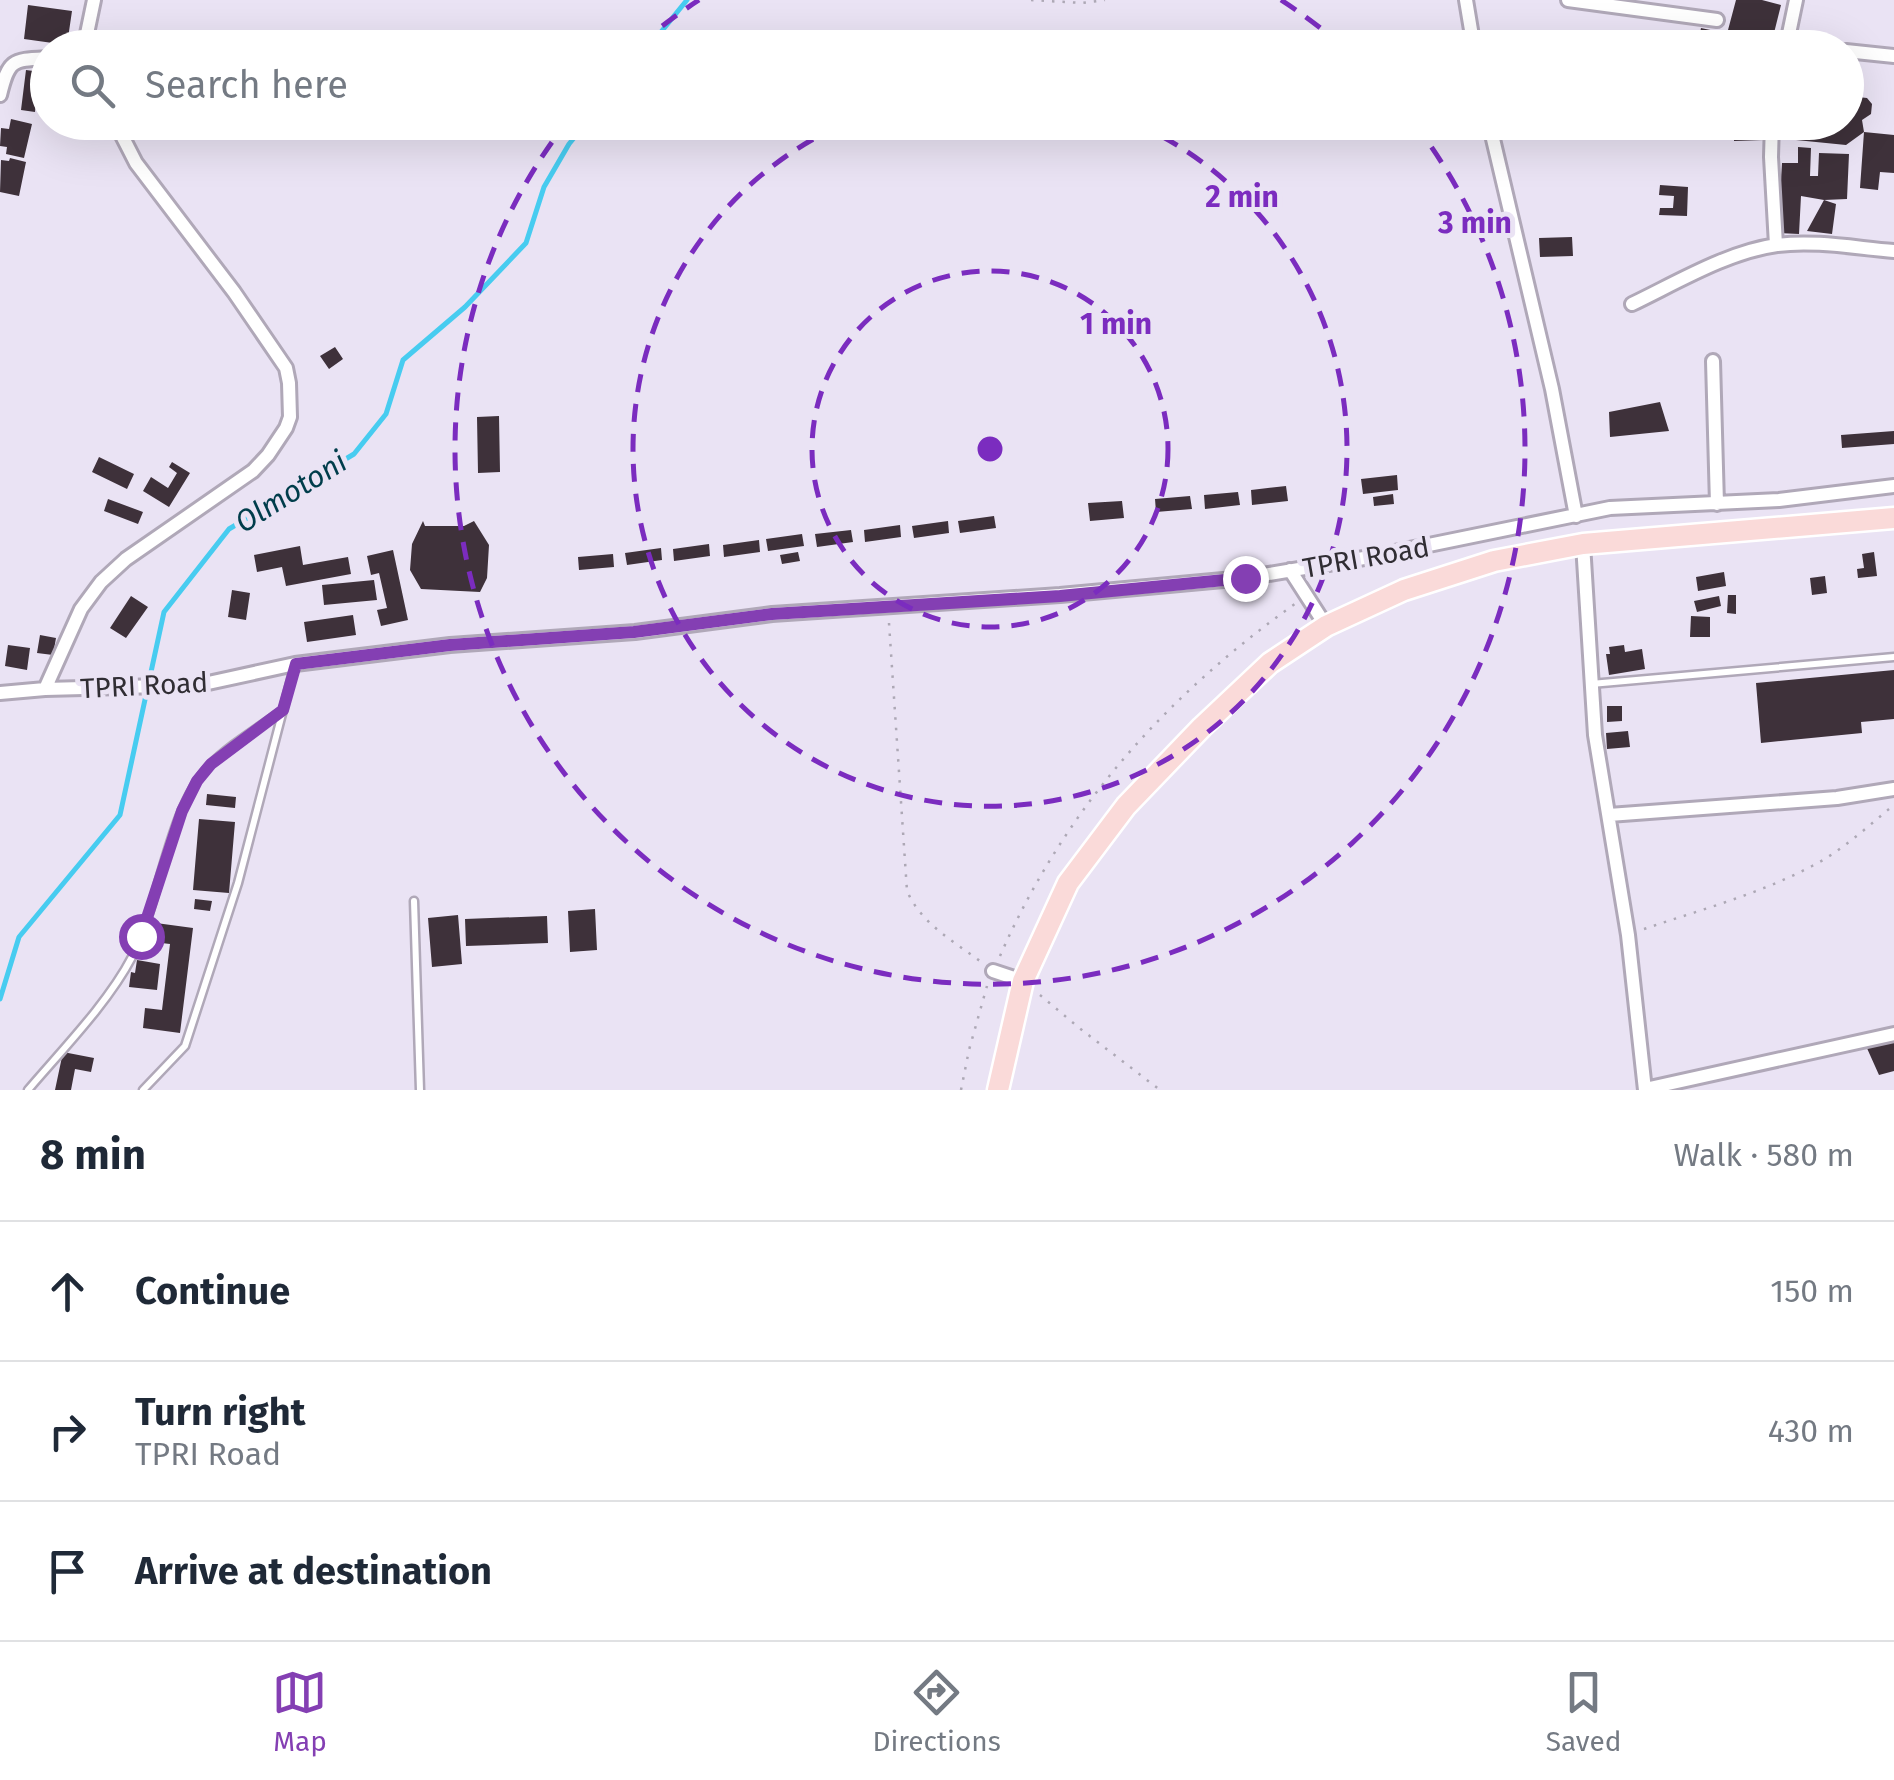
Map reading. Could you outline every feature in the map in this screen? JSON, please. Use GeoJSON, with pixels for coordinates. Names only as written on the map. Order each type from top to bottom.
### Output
{"type":"FeatureCollection","features":[{"type":"Feature","properties":{"kind":"main road"},"geometry":{"type":"LineString","coordinates":[[998,1090],[1024,981],[1068,884],[1126,806],[1202,726],[1270,663],[1326,626],[1440,578],[1494,562],[1583,544],[1894,518]]}},
{"type":"Feature","properties":{"kind":"street"},"geometry":{"type":"LineString","coordinates":[[86,30],[94,0]]}},
{"type":"Feature","properties":{"kind":"street"},"geometry":{"type":"LineString","coordinates":[[1466,0],[1471,30]]}},
{"type":"Feature","properties":{"kind":"street"},"geometry":{"type":"LineString","coordinates":[[1568,0],[1716,20]]}},
{"type":"Feature","properties":{"kind":"street"},"geometry":{"type":"LineString","coordinates":[[1789,30],[1796,0]]}},
{"type":"Feature","properties":{"kind":"street"},"geometry":{"type":"LineString","coordinates":[[1864,54],[1894,56]]}},
{"type":"Feature","properties":{"kind":"street"},"geometry":{"type":"LineString","coordinates":[[0,94],[8,67],[19,59],[30,59]]}},
{"type":"Feature","properties":{"kind":"street"},"geometry":{"type":"LineString","coordinates":[[45,690],[81,608],[101,582],[126,559],[254,471],[290,417],[289,383],[278,354],[136,163],[124,140]]}},
{"type":"Feature","properties":{"kind":"street"},"geometry":{"type":"LineString","coordinates":[[1493,140],[1552,390],[1576,516]]}},
{"type":"Feature","properties":{"kind":"street"},"geometry":{"type":"LineString","coordinates":[[1771,140],[1776,245]]}},
{"type":"Feature","properties":{"kind":"street"},"geometry":{"type":"LineString","coordinates":[[1632,304],[1708,267],[1776,245],[1894,251]]}},
{"type":"Feature","properties":{"kind":"street"},"geometry":{"type":"LineString","coordinates":[[1713,360],[1717,504]]}},
{"type":"Feature","properties":{"kind":"street","name":"TPRI Road"},"geometry":{"type":"LineString","coordinates":[[0,693],[199,685],[296,664],[450,645],[634,632],[772,614],[1060,596],[1245,578],[1370,558],[1610,508],[1780,500],[1894,486]]}},
{"type":"Feature","properties":{"kind":"street"},"geometry":{"type":"LineString","coordinates":[[1583,544],[1595,735],[1628,934],[1645,1090],[1894,1034]]}},
{"type":"Feature","properties":{"kind":"street"},"geometry":{"type":"LineString","coordinates":[[1290,570],[1326,626]]}},
{"type":"Feature","properties":{"kind":"street"},"geometry":{"type":"LineString","coordinates":[[1609,815],[1818,799],[1894,789]]}},
{"type":"Feature","properties":{"kind":"street"},"geometry":{"type":"LineString","coordinates":[[993,971],[1024,981]]}},
{"type":"Feature","properties":{"kind":"lane"},"geometry":{"type":"LineString","coordinates":[[1590,684],[1894,657]]}},
{"type":"Feature","properties":{"kind":"lane"},"geometry":{"type":"LineString","coordinates":[[143,1090],[184,1046],[238,883],[296,664]]}},
{"type":"Feature","properties":{"kind":"lane"},"geometry":{"type":"LineString","coordinates":[[28,1090],[116,984],[131,958],[182,811],[197,781],[211,764],[283,710]]}},
{"type":"Feature","properties":{"kind":"lane"},"geometry":{"type":"LineString","coordinates":[[414,901],[420,1090]]}},
{"type":"Feature","properties":{"kind":"path"},"geometry":{"type":"LineString","coordinates":[[1031,0],[1105,0]]}},
{"type":"Feature","properties":{"kind":"path"},"geometry":{"type":"LineString","coordinates":[[888,606],[906,891],[924,920],[993,971]]}},
{"type":"Feature","properties":{"kind":"path"},"geometry":{"type":"LineString","coordinates":[[1628,934],[1754,892],[1814,865],[1894,805]]}},
{"type":"Feature","properties":{"kind":"path"},"geometry":{"type":"LineString","coordinates":[[1024,981],[1160,1090]]}},
{"type":"Feature","properties":{"kind":"building"},"geometry":{"type":"Polygon","coordinates":[[[1736,0],[1781,5],[1775,30],[1728,30],[1736,0]]]}},
{"type":"Feature","properties":{"kind":"building"},"geometry":{"type":"Polygon","coordinates":[[[28,5],[72,11],[69,30],[30,30],[30,40],[24,39],[28,5]]]}},
{"type":"Feature","properties":{"kind":"building"},"geometry":{"type":"Polygon","coordinates":[[[26,70],[30,71],[30,111],[21,110],[26,70]]]}},
{"type":"Feature","properties":{"kind":"building"},"geometry":{"type":"Polygon","coordinates":[[[1864,98],[1872,104],[1871,114],[1864,119],[1864,98]]]}},
{"type":"Feature","properties":{"kind":"building"},"geometry":{"type":"Polygon","coordinates":[[[11,119],[30,124],[24,158],[6,154],[7,147],[0,146],[1,128],[9,129],[11,119]]]}},
{"type":"Feature","properties":{"kind":"building"},"geometry":{"type":"Polygon","coordinates":[[[1864,132],[1894,135],[1894,173],[1880,172],[1878,190],[1860,188],[1864,132]]]}},
{"type":"Feature","properties":{"kind":"building"},"geometry":{"type":"Polygon","coordinates":[[[1796,140],[1853,140],[1846,145],[1796,140]]]}},
{"type":"Feature","properties":{"kind":"building"},"geometry":{"type":"Polygon","coordinates":[[[1798,147],[1811,148],[1810,176],[1818,176],[1819,153],[1849,154],[1847,199],[1801,196],[1799,234],[1778,233],[1782,163],[1798,163],[1798,147]]]}},
{"type":"Feature","properties":{"kind":"building"},"geometry":{"type":"Polygon","coordinates":[[[1,160],[26,162],[19,196],[0,192],[1,160]]]}},
{"type":"Feature","properties":{"kind":"building"},"geometry":{"type":"Polygon","coordinates":[[[1660,185],[1688,187],[1687,216],[1659,215],[1660,208],[1673,208],[1674,196],[1659,195],[1660,185]]]}},
{"type":"Feature","properties":{"kind":"building"},"geometry":{"type":"Polygon","coordinates":[[[1824,200],[1836,204],[1832,234],[1807,231],[1824,200]]]}},
{"type":"Feature","properties":{"kind":"building"},"geometry":{"type":"Polygon","coordinates":[[[1572,237],[1573,256],[1540,257],[1539,238],[1572,237]]]}},
{"type":"Feature","properties":{"kind":"building"},"geometry":{"type":"Polygon","coordinates":[[[335,347],[343,359],[329,369],[320,356],[335,347]]]}},
{"type":"Feature","properties":{"kind":"building"},"geometry":{"type":"Polygon","coordinates":[[[1660,402],[1669,431],[1610,437],[1609,412],[1660,402]]]}},
{"type":"Feature","properties":{"kind":"building"},"geometry":{"type":"Polygon","coordinates":[[[499,416],[500,472],[478,473],[477,417],[499,416]]]}},
{"type":"Feature","properties":{"kind":"building"},"geometry":{"type":"Polygon","coordinates":[[[1894,431],[1894,444],[1842,448],[1841,435],[1894,431]]]}},
{"type":"Feature","properties":{"kind":"building"},"geometry":{"type":"Polygon","coordinates":[[[99,457],[134,474],[127,489],[92,472],[99,457]]]}},
{"type":"Feature","properties":{"kind":"building"},"geometry":{"type":"Polygon","coordinates":[[[172,462],[190,473],[169,507],[143,491],[151,477],[168,488],[177,473],[169,467],[172,462]]]}},
{"type":"Feature","properties":{"kind":"building"},"geometry":{"type":"Polygon","coordinates":[[[1397,475],[1398,490],[1363,494],[1361,479],[1397,475]]]}},
{"type":"Feature","properties":{"kind":"building"},"geometry":{"type":"Polygon","coordinates":[[[1286,486],[1288,501],[1252,505],[1251,490],[1286,486]]]}},
{"type":"Feature","properties":{"kind":"building"},"geometry":{"type":"Polygon","coordinates":[[[1238,492],[1240,505],[1205,509],[1204,495],[1238,492]]]}},
{"type":"Feature","properties":{"kind":"building"},"geometry":{"type":"Polygon","coordinates":[[[1393,494],[1394,504],[1374,506],[1373,497],[1393,494]]]}},
{"type":"Feature","properties":{"kind":"building"},"geometry":{"type":"Polygon","coordinates":[[[1190,496],[1192,509],[1156,512],[1155,499],[1190,496]]]}},
{"type":"Feature","properties":{"kind":"building"},"geometry":{"type":"Polygon","coordinates":[[[108,499],[143,512],[138,524],[104,511],[108,499]]]}},
{"type":"Feature","properties":{"kind":"building"},"geometry":{"type":"Polygon","coordinates":[[[1122,501],[1124,518],[1090,521],[1088,503],[1122,501]]]}},
{"type":"Feature","properties":{"kind":"building"},"geometry":{"type":"Polygon","coordinates":[[[994,516],[996,528],[960,533],[958,521],[994,516]]]}},
{"type":"Feature","properties":{"kind":"building"},"geometry":{"type":"Polygon","coordinates":[[[423,521],[425,526],[464,526],[474,521],[489,545],[487,578],[480,592],[421,589],[410,570],[412,544],[423,521]]]}},
{"type":"Feature","properties":{"kind":"building"},"geometry":{"type":"Polygon","coordinates":[[[948,521],[949,533],[914,538],[912,526],[948,521]]]}},
{"type":"Feature","properties":{"kind":"building"},"geometry":{"type":"Polygon","coordinates":[[[900,525],[901,537],[865,542],[864,530],[900,525]]]}},
{"type":"Feature","properties":{"kind":"building"},"geometry":{"type":"Polygon","coordinates":[[[851,530],[853,542],[817,547],[815,534],[851,530]]]}},
{"type":"Feature","properties":{"kind":"building"},"geometry":{"type":"Polygon","coordinates":[[[802,534],[804,546],[768,551],[766,539],[802,534]]]}},
{"type":"Feature","properties":{"kind":"building"},"geometry":{"type":"Polygon","coordinates":[[[759,540],[760,552],[724,557],[723,545],[759,540]]]}},
{"type":"Feature","properties":{"kind":"building"},"geometry":{"type":"Polygon","coordinates":[[[709,544],[710,556],[674,561],[673,549],[709,544]]]}},
{"type":"Feature","properties":{"kind":"building"},"geometry":{"type":"Polygon","coordinates":[[[300,546],[303,565],[348,557],[351,574],[286,586],[282,567],[257,572],[254,555],[300,546]]]}},
{"type":"Feature","properties":{"kind":"building"},"geometry":{"type":"Polygon","coordinates":[[[661,548],[662,560],[627,565],[625,553],[661,548]]]}},
{"type":"Feature","properties":{"kind":"building"},"geometry":{"type":"Polygon","coordinates":[[[393,550],[408,620],[381,626],[377,610],[387,608],[379,573],[371,575],[367,556],[393,550]]]}},
{"type":"Feature","properties":{"kind":"building"},"geometry":{"type":"Polygon","coordinates":[[[798,552],[800,561],[782,564],[780,555],[798,552]]]}},
{"type":"Feature","properties":{"kind":"building"},"geometry":{"type":"Polygon","coordinates":[[[1874,552],[1877,576],[1858,578],[1857,569],[1864,568],[1862,554],[1874,552]]]}},
{"type":"Feature","properties":{"kind":"building"},"geometry":{"type":"Polygon","coordinates":[[[613,554],[614,567],[579,570],[578,557],[613,554]]]}},
{"type":"Feature","properties":{"kind":"building"},"geometry":{"type":"Polygon","coordinates":[[[1724,572],[1726,586],[1698,591],[1696,577],[1724,572]]]}},
{"type":"Feature","properties":{"kind":"building"},"geometry":{"type":"Polygon","coordinates":[[[1825,576],[1827,593],[1812,595],[1810,578],[1825,576]]]}},
{"type":"Feature","properties":{"kind":"building"},"geometry":{"type":"Polygon","coordinates":[[[374,580],[377,600],[324,605],[322,585],[374,580]]]}},
{"type":"Feature","properties":{"kind":"building"},"geometry":{"type":"Polygon","coordinates":[[[232,590],[250,593],[246,620],[228,617],[232,590]]]}},
{"type":"Feature","properties":{"kind":"building"},"geometry":{"type":"Polygon","coordinates":[[[1728,595],[1736,595],[1736,614],[1727,613],[1728,595]]]}},
{"type":"Feature","properties":{"kind":"building"},"geometry":{"type":"Polygon","coordinates":[[[131,596],[148,607],[126,638],[110,628],[131,596]]]}},
{"type":"Feature","properties":{"kind":"building"},"geometry":{"type":"Polygon","coordinates":[[[1719,596],[1721,606],[1697,612],[1694,601],[1719,596]]]}},
{"type":"Feature","properties":{"kind":"building"},"geometry":{"type":"Polygon","coordinates":[[[353,615],[356,635],[307,642],[304,622],[353,615]]]}},
{"type":"Feature","properties":{"kind":"building"},"geometry":{"type":"Polygon","coordinates":[[[1691,616],[1710,617],[1710,637],[1690,637],[1691,616]]]}},
{"type":"Feature","properties":{"kind":"building"},"geometry":{"type":"Polygon","coordinates":[[[40,635],[56,638],[53,655],[37,653],[40,635]]]}},
{"type":"Feature","properties":{"kind":"building"},"geometry":{"type":"Polygon","coordinates":[[[8,645],[30,648],[27,670],[5,666],[8,645]]]}},
{"type":"Feature","properties":{"kind":"building"},"geometry":{"type":"Polygon","coordinates":[[[1624,645],[1625,652],[1642,649],[1645,669],[1609,675],[1609,647],[1624,645]]]}},
{"type":"Feature","properties":{"kind":"building"},"geometry":{"type":"Polygon","coordinates":[[[1894,670],[1894,719],[1861,722],[1862,733],[1761,743],[1756,683],[1894,670]]]}},
{"type":"Feature","properties":{"kind":"building"},"geometry":{"type":"Polygon","coordinates":[[[1607,706],[1622,706],[1622,721],[1607,722],[1607,706]]]}},
{"type":"Feature","properties":{"kind":"building"},"geometry":{"type":"Polygon","coordinates":[[[1628,731],[1630,747],[1607,749],[1606,733],[1628,731]]]}},
{"type":"Feature","properties":{"kind":"building"},"geometry":{"type":"Polygon","coordinates":[[[207,794],[236,797],[235,808],[206,805],[207,794]]]}},
{"type":"Feature","properties":{"kind":"building"},"geometry":{"type":"Polygon","coordinates":[[[199,819],[235,822],[229,893],[193,890],[199,819]]]}},
{"type":"Feature","properties":{"kind":"building"},"geometry":{"type":"Polygon","coordinates":[[[195,899],[212,901],[210,911],[194,909],[195,899]]]}},
{"type":"Feature","properties":{"kind":"building"},"geometry":{"type":"Polygon","coordinates":[[[595,909],[597,950],[570,952],[568,911],[595,909]]]}},
{"type":"Feature","properties":{"kind":"building"},"geometry":{"type":"Polygon","coordinates":[[[458,915],[462,964],[432,967],[428,918],[458,915]]]}},
{"type":"Feature","properties":{"kind":"building"},"geometry":{"type":"Polygon","coordinates":[[[547,916],[548,943],[466,946],[465,919],[547,916]]]}},
{"type":"Feature","properties":{"kind":"building"},"geometry":{"type":"Polygon","coordinates":[[[156,923],[193,928],[180,1033],[143,1028],[145,1008],[162,1010],[170,944],[153,942],[156,923]]]}},
{"type":"Feature","properties":{"kind":"building"},"geometry":{"type":"Polygon","coordinates":[[[137,960],[160,964],[157,990],[129,987],[137,960]]]}},
{"type":"Feature","properties":{"kind":"building"},"geometry":{"type":"Polygon","coordinates":[[[1894,1042],[1894,1071],[1879,1075],[1866,1046],[1894,1042]]]}},
{"type":"Feature","properties":{"kind":"building"},"geometry":{"type":"Polygon","coordinates":[[[63,1052],[94,1058],[91,1072],[75,1069],[71,1090],[55,1090],[63,1052]]]}},
{"type":"Feature","properties":{"kind":"waterway","name":"Olmotoni"},"geometry":{"type":"LineString","coordinates":[[663,30],[687,0]]}},
{"type":"Feature","properties":{"kind":"waterway","name":"Olmotoni"},"geometry":{"type":"LineString","coordinates":[[0,999],[19,937],[120,815],[164,612],[229,529],[354,454],[386,414],[403,360],[465,307],[526,243],[544,187],[572,140]]}},
{"type":"Feature","properties":{"kind":"route"},"geometry":{"type":"LineString","coordinates":[[141,936],[182,811],[197,781],[211,764],[283,710],[296,664],[450,645],[634,632],[772,614],[1060,596],[1245,578]]}}]}
